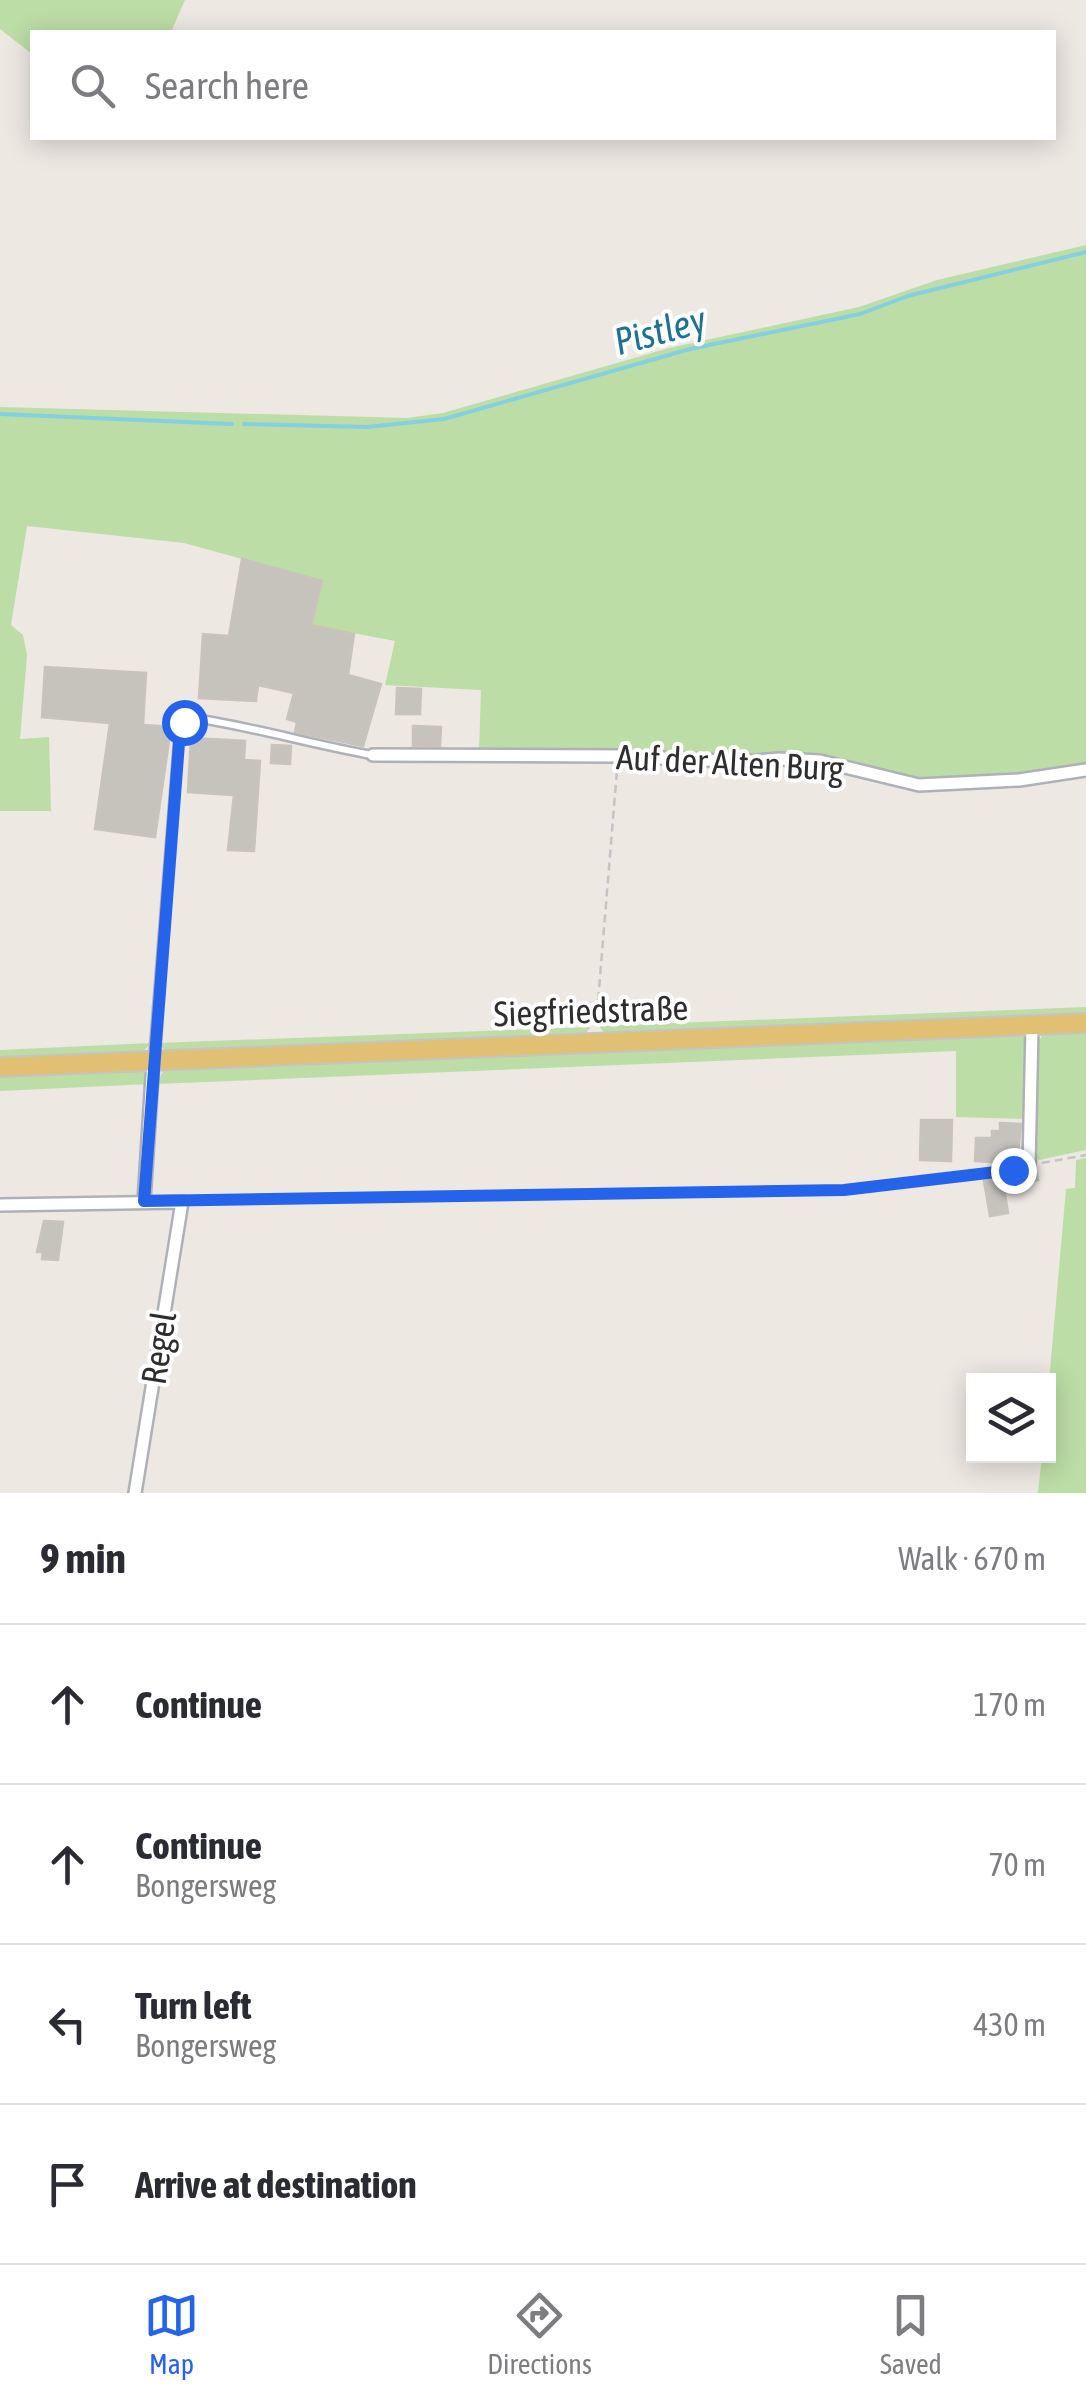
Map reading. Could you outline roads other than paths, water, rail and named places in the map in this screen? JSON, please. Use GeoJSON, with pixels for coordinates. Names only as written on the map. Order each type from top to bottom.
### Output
{"type":"FeatureCollection","features":[{"type":"Feature","properties":{"kind":"main road","name":"Siegfriedstraße"},"geometry":{"type":"LineString","coordinates":[[0,1067],[1086,1023]]}},
{"type":"Feature","properties":{"kind":"street","name":"Auf der Alten Burg"},"geometry":{"type":"LineString","coordinates":[[372,755],[820,761],[920,785],[1019,780],[1086,770]]}},
{"type":"Feature","properties":{"kind":"street"},"geometry":{"type":"LineString","coordinates":[[1029,1166],[1032,1027]]}},
{"type":"Feature","properties":{"kind":"street"},"geometry":{"type":"LineString","coordinates":[[0,1206],[144,1201],[153,1061]]}},
{"type":"Feature","properties":{"kind":"street","name":"Regel"},"geometry":{"type":"LineString","coordinates":[[135,1493],[182,1202],[144,1201]]}},
{"type":"Feature","properties":{"kind":"lane"},"geometry":{"type":"LineString","coordinates":[[153,1061],[180,730],[184,722],[194,718],[258,727],[294,741],[372,755]]}},
{"type":"Feature","properties":{"kind":"waterway","name":"Pistley"},"geometry":{"type":"LineString","coordinates":[[244,424],[367,427],[444,419],[690,349],[860,314],[908,296],[1086,252]]}},
{"type":"Feature","properties":{"kind":"waterway","name":"Pistley"},"geometry":{"type":"LineString","coordinates":[[0,414],[232,424]]}}]}
